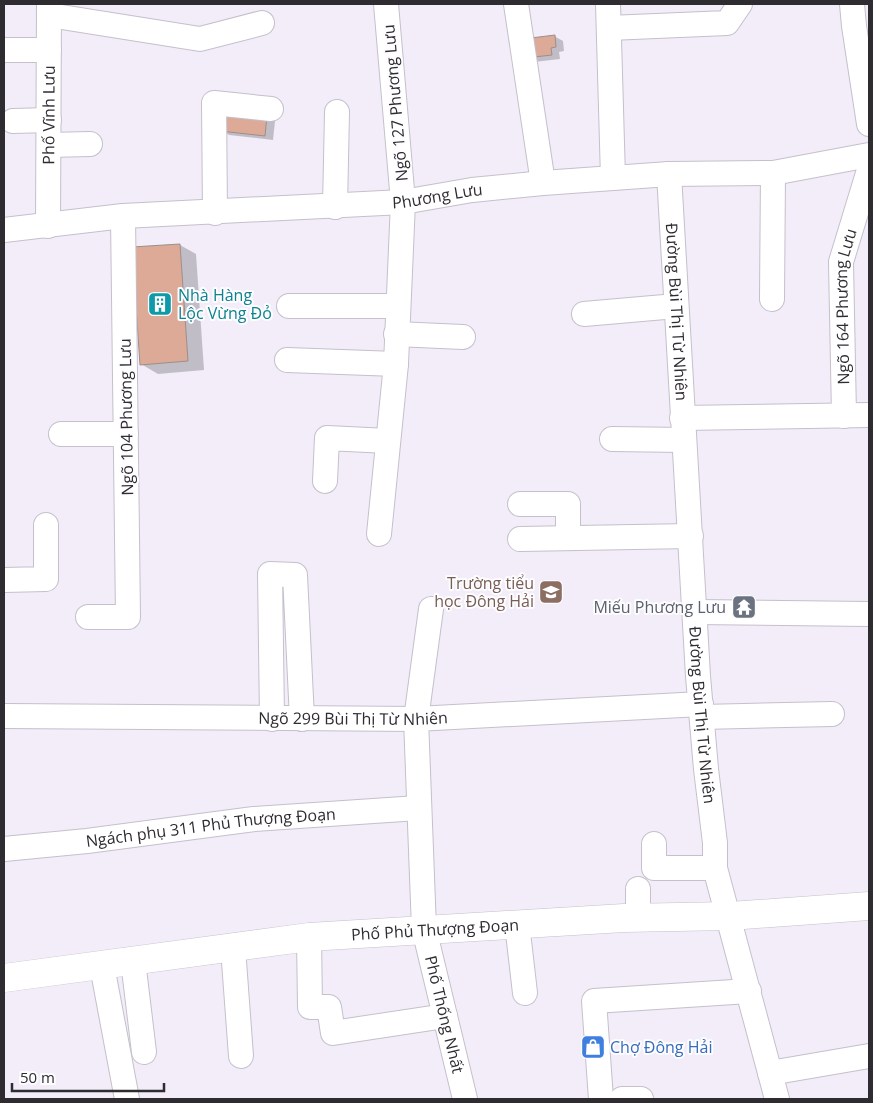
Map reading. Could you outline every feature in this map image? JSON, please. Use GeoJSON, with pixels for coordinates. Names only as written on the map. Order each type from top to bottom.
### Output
{"type":"FeatureCollection","features":[{"type":"Feature","properties":{"kind":"main road","name":"Phố Phủ Thượng Đoạn"},"geometry":{"type":"LineString","coordinates":[[4,978],[309,937],[638,917],[730,916],[869,906]]}},
{"type":"Feature","properties":{"kind":"street","name":"Ngõ 127 Phương Lưu"},"geometry":{"type":"LineString","coordinates":[[379,534],[396,364],[403,202],[386,4]]}},
{"type":"Feature","properties":{"kind":"street"},"geometry":{"type":"LineString","coordinates":[[516,4],[543,183]]}},
{"type":"Feature","properties":{"kind":"street"},"geometry":{"type":"LineString","coordinates":[[608,4],[613,178]]}},
{"type":"Feature","properties":{"kind":"street"},"geometry":{"type":"LineString","coordinates":[[609,28],[727,23],[740,4]]}},
{"type":"Feature","properties":{"kind":"street"},"geometry":{"type":"LineString","coordinates":[[852,4],[869,124]]}},
{"type":"Feature","properties":{"kind":"street"},"geometry":{"type":"LineString","coordinates":[[49,9],[200,39],[262,22]]}},
{"type":"Feature","properties":{"kind":"street","name":"Phố Vĩnh Lưu"},"geometry":{"type":"LineString","coordinates":[[48,226],[49,9]]}},
{"type":"Feature","properties":{"kind":"street"},"geometry":{"type":"LineString","coordinates":[[4,50],[49,50]]}},
{"type":"Feature","properties":{"kind":"street"},"geometry":{"type":"LineString","coordinates":[[215,213],[214,103],[271,109]]}},
{"type":"Feature","properties":{"kind":"street"},"geometry":{"type":"LineString","coordinates":[[335,207],[337,112]]}},
{"type":"Feature","properties":{"kind":"street"},"geometry":{"type":"LineString","coordinates":[[13,121],[49,120]]}},
{"type":"Feature","properties":{"kind":"street"},"geometry":{"type":"LineString","coordinates":[[49,145],[90,144]]}},
{"type":"Feature","properties":{"kind":"street","name":"Phương Lưu"},"geometry":{"type":"LineString","coordinates":[[4,230],[123,216],[215,213],[403,202],[472,190],[543,183],[670,174],[772,173],[869,155]]}},
{"type":"Feature","properties":{"kind":"street"},"geometry":{"type":"LineString","coordinates":[[772,173],[772,300]]}},
{"type":"Feature","properties":{"kind":"street","name":"Đường Bùi Thị Từ Nhiên"},"geometry":{"type":"LineString","coordinates":[[670,174],[683,429],[706,769],[715,843],[715,868],[730,916],[777,1099]]}},
{"type":"Feature","properties":{"kind":"street","name":"Ngõ 164 Phương Lưu"},"geometry":{"type":"LineString","coordinates":[[844,416],[841,262],[868,181]]}},
{"type":"Feature","properties":{"kind":"street","name":"Ngõ 104 Phương Lưu"},"geometry":{"type":"LineString","coordinates":[[88,617],[128,617],[123,216]]}},
{"type":"Feature","properties":{"kind":"street"},"geometry":{"type":"LineString","coordinates":[[289,306],[398,306]]}},
{"type":"Feature","properties":{"kind":"street"},"geometry":{"type":"LineString","coordinates":[[584,314],[676,306]]}},
{"type":"Feature","properties":{"kind":"street"},"geometry":{"type":"LineString","coordinates":[[396,334],[463,337]]}},
{"type":"Feature","properties":{"kind":"street"},"geometry":{"type":"LineString","coordinates":[[288,360],[396,364]]}},
{"type":"Feature","properties":{"kind":"street"},"geometry":{"type":"LineString","coordinates":[[612,440],[683,429],[869,415]]}},
{"type":"Feature","properties":{"kind":"street"},"geometry":{"type":"LineString","coordinates":[[62,434],[126,434]]}},
{"type":"Feature","properties":{"kind":"street"},"geometry":{"type":"LineString","coordinates":[[325,481],[328,438],[388,441]]}},
{"type":"Feature","properties":{"kind":"street"},"geometry":{"type":"LineString","coordinates":[[520,504],[568,504],[568,538]]}},
{"type":"Feature","properties":{"kind":"street"},"geometry":{"type":"LineString","coordinates":[[4,580],[46,579],[46,526]]}},
{"type":"Feature","properties":{"kind":"street"},"geometry":{"type":"LineString","coordinates":[[520,539],[691,536]]}},
{"type":"Feature","properties":{"kind":"street"},"geometry":{"type":"LineString","coordinates":[[272,718],[270,574],[295,574],[302,719]]}},
{"type":"Feature","properties":{"kind":"street","name":"Phố Thống Nhất"},"geometry":{"type":"LineString","coordinates":[[431,608],[416,719],[424,929],[465,1099]]}},
{"type":"Feature","properties":{"kind":"street"},"geometry":{"type":"LineString","coordinates":[[695,612],[869,614]]}},
{"type":"Feature","properties":{"kind":"street","name":"Ngõ 299 Bùi Thị Từ Nhiên"},"geometry":{"type":"LineString","coordinates":[[4,716],[416,719],[702,711],[832,714]]}},
{"type":"Feature","properties":{"kind":"street","name":"Ngách phụ 311 Phủ Thượng Đoạn"},"geometry":{"type":"LineString","coordinates":[[4,849],[87,841],[254,820],[418,808]]}},
{"type":"Feature","properties":{"kind":"street"},"geometry":{"type":"LineString","coordinates":[[654,844],[654,868],[715,868]]}},
{"type":"Feature","properties":{"kind":"street"},"geometry":{"type":"LineString","coordinates":[[638,889],[638,917]]}},
{"type":"Feature","properties":{"kind":"street"},"geometry":{"type":"LineString","coordinates":[[517,924],[525,994]]}},
{"type":"Feature","properties":{"kind":"street"},"geometry":{"type":"LineString","coordinates":[[309,937],[310,1007],[329,1007],[334,1033],[445,1016]]}},
{"type":"Feature","properties":{"kind":"street"},"geometry":{"type":"LineString","coordinates":[[233,948],[241,1056]]}},
{"type":"Feature","properties":{"kind":"street"},"geometry":{"type":"LineString","coordinates":[[133,961],[144,1052]]}},
{"type":"Feature","properties":{"kind":"street"},"geometry":{"type":"LineString","coordinates":[[102,966],[127,1099]]}},
{"type":"Feature","properties":{"kind":"street"},"geometry":{"type":"LineString","coordinates":[[601,1099],[594,1000],[749,991]]}},
{"type":"Feature","properties":{"kind":"street"},"geometry":{"type":"LineString","coordinates":[[770,1073],[869,1056]]}},
{"type":"Feature","properties":{"kind":"street"},"geometry":{"type":"LineString","coordinates":[[622,1099],[641,1099]]}},
{"type":"Feature","properties":{"kind":"building"},"geometry":{"type":"Polygon","coordinates":[[[555,35],[556,47],[551,48],[552,55],[525,58],[523,39],[555,35]]]}},
{"type":"Feature","properties":{"kind":"building"},"geometry":{"type":"Polygon","coordinates":[[[222,111],[267,115],[265,136],[220,131],[222,111]]]}},
{"type":"Feature","properties":{"kind":"building","name":"Nhà Hàng Lộc Vừng Đỏ"},"geometry":{"type":"Polygon","coordinates":[[[180,244],[188,361],[140,365],[132,247],[180,244]]]}},
{"type":"Feature","properties":{"kind":"place","name":"Nhà Hàng Lộc Vừng Đỏ"},"geometry":{"type":"Point","coordinates":[160,304]}},
{"type":"Feature","properties":{"kind":"place","name":"Trường tiểu học Đông Hải"},"geometry":{"type":"Point","coordinates":[551,592]}},
{"type":"Feature","properties":{"kind":"place","name":"Miếu Phương Lưu"},"geometry":{"type":"Point","coordinates":[744,607]}},
{"type":"Feature","properties":{"kind":"place","name":"Chợ Đông Hải"},"geometry":{"type":"Point","coordinates":[593,1047]}}]}
